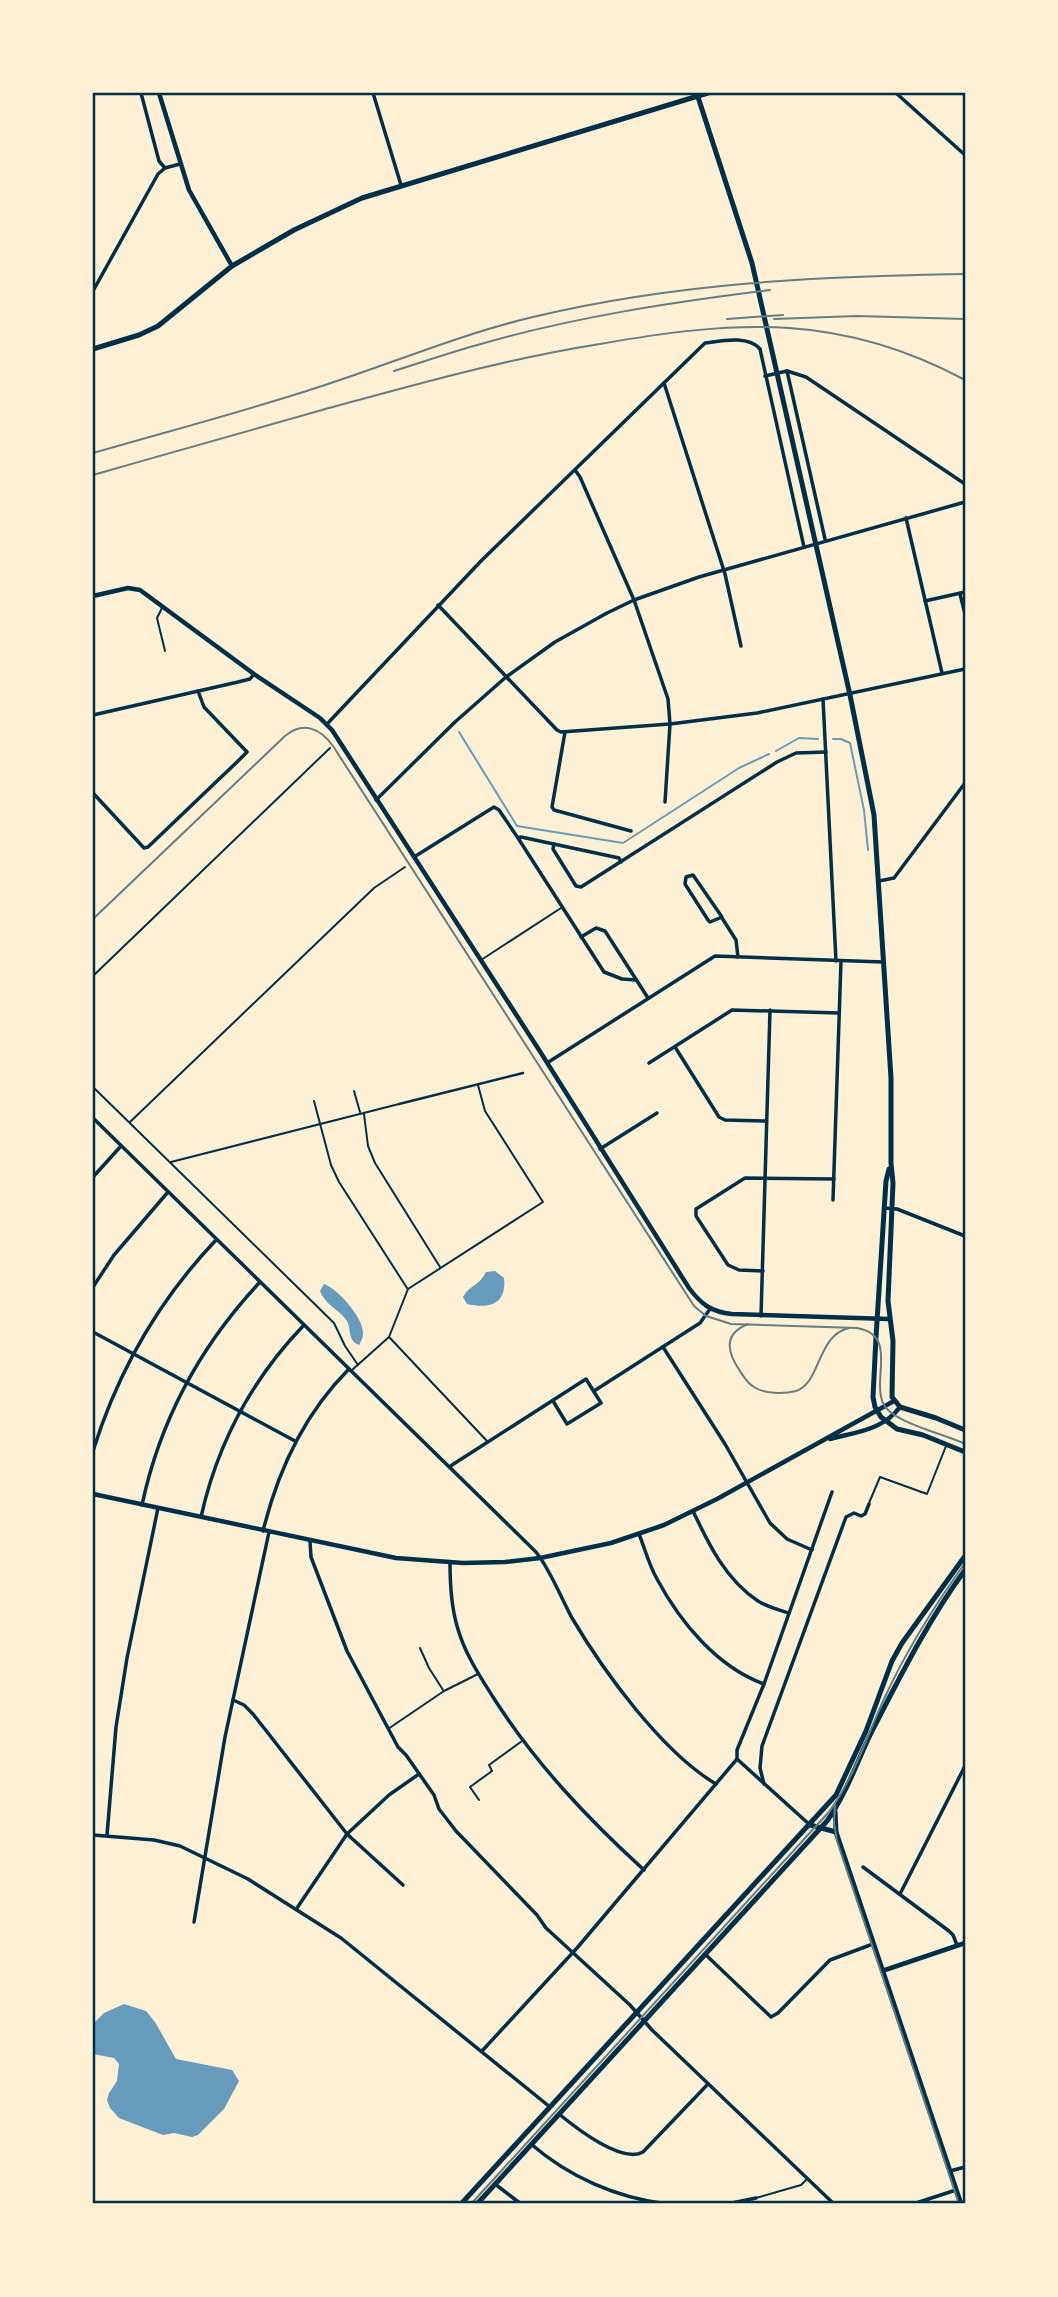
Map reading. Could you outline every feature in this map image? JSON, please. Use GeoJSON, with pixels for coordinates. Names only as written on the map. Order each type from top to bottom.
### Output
{"type":"FeatureCollection","features":[{"type":"Feature","properties":{"kind":"main road"},"geometry":{"type":"LineString","coordinates":[[93,349],[139,335],[158,326],[232,266],[308,222],[362,198],[708,93]]}},
{"type":"Feature","properties":{"kind":"main road"},"geometry":{"type":"LineString","coordinates":[[697,95],[730,190],[755,279],[871,795],[891,1078],[893,1183],[877,1319],[873,1397],[877,1411],[887,1422],[903,1431],[965,1452]]}},
{"type":"Feature","properties":{"kind":"main road"},"geometry":{"type":"LineString","coordinates":[[888,1208],[891,1391],[894,1401],[900,1407],[965,1430]]}},
{"type":"Feature","properties":{"kind":"main road"},"geometry":{"type":"LineString","coordinates":[[477,2204],[821,1828],[835,1809],[871,1727],[892,1661],[965,1556]]}},
{"type":"Feature","properties":{"kind":"main road"},"geometry":{"type":"LineString","coordinates":[[461,2204],[835,1797],[871,1727],[949,1592],[965,1570]]}},
{"type":"Feature","properties":{"kind":"main road"},"geometry":{"type":"LineString","coordinates":[[919,1619],[930,1625]]}},
{"type":"Feature","properties":{"kind":"main road"},"geometry":{"type":"LineString","coordinates":[[835,1797],[836,1832],[961,2204]]}},
{"type":"Feature","properties":{"kind":"main road"},"geometry":{"type":"LineString","coordinates":[[810,1825],[836,1832]]}},
{"type":"Feature","properties":{"kind":"street"},"geometry":{"type":"LineString","coordinates":[[141,93],[159,161],[165,168]]}},
{"type":"Feature","properties":{"kind":"street"},"geometry":{"type":"LineString","coordinates":[[159,93],[189,190],[232,266]]}},
{"type":"Feature","properties":{"kind":"street"},"geometry":{"type":"LineString","coordinates":[[373,93],[401,185]]}},
{"type":"Feature","properties":{"kind":"street"},"geometry":{"type":"LineString","coordinates":[[896,93],[965,155]]}},
{"type":"Feature","properties":{"kind":"street"},"geometry":{"type":"LineString","coordinates":[[93,291],[158,174],[165,168],[180,164]]}},
{"type":"Feature","properties":{"kind":"street"},"geometry":{"type":"LineString","coordinates":[[327,724],[438,605],[705,343],[747,341],[753,342],[760,349],[804,547]]}},
{"type":"Feature","properties":{"kind":"street"},"geometry":{"type":"LineString","coordinates":[[765,376],[787,371],[806,377],[965,484]]}},
{"type":"Feature","properties":{"kind":"street"},"geometry":{"type":"LineString","coordinates":[[787,371],[825,540]]}},
{"type":"Feature","properties":{"kind":"street"},"geometry":{"type":"LineString","coordinates":[[664,382],[724,570],[741,646]]}},
{"type":"Feature","properties":{"kind":"street"},"geometry":{"type":"LineString","coordinates":[[574,470],[587,491],[634,600],[664,684],[670,724],[664,802]]}},
{"type":"Feature","properties":{"kind":"street"},"geometry":{"type":"LineString","coordinates":[[376,800],[455,722],[506,677],[555,642],[634,600],[680,583],[964,501]]}},
{"type":"Feature","properties":{"kind":"street"},"geometry":{"type":"LineString","coordinates":[[906,518],[942,674]]}},
{"type":"Feature","properties":{"kind":"street"},"geometry":{"type":"LineString","coordinates":[[93,596],[133,588],[140,590],[327,724],[689,1288],[701,1302],[710,1309],[723,1313],[889,1319]]}},
{"type":"Feature","properties":{"kind":"street"},"geometry":{"type":"LineString","coordinates":[[925,601],[963,593],[965,614]]}},
{"type":"Feature","properties":{"kind":"street"},"geometry":{"type":"LineString","coordinates":[[438,605],[557,730],[565,732],[670,724],[757,713],[965,669]]}},
{"type":"Feature","properties":{"kind":"street"},"geometry":{"type":"LineString","coordinates":[[93,715],[250,679],[254,674]]}},
{"type":"Feature","properties":{"kind":"street"},"geometry":{"type":"LineString","coordinates":[[94,797],[144,848],[148,847],[247,752],[204,707],[198,691]]}},
{"type":"Feature","properties":{"kind":"street"},"geometry":{"type":"LineString","coordinates":[[822,699],[838,961],[833,1200]]}},
{"type":"Feature","properties":{"kind":"street"},"geometry":{"type":"LineString","coordinates":[[565,732],[552,807],[554,810],[631,831]]}},
{"type":"Feature","properties":{"kind":"street"},"geometry":{"type":"LineString","coordinates":[[554,844],[553,849],[558,858],[578,887],[786,757],[796,753],[826,752]]}},
{"type":"Feature","properties":{"kind":"street"},"geometry":{"type":"LineString","coordinates":[[879,881],[894,878],[965,783]]}},
{"type":"Feature","properties":{"kind":"street"},"geometry":{"type":"LineString","coordinates":[[414,857],[494,807],[499,810],[518,838],[607,974],[636,981]]}},
{"type":"Feature","properties":{"kind":"street"},"geometry":{"type":"LineString","coordinates":[[518,838],[619,858],[621,862]]}},
{"type":"Feature","properties":{"kind":"street"},"geometry":{"type":"LineString","coordinates":[[722,917],[714,922],[708,920],[685,884],[686,877],[695,877],[722,917],[736,940],[738,957]]}},
{"type":"Feature","properties":{"kind":"street"},"geometry":{"type":"LineString","coordinates":[[581,937],[596,928],[605,931],[648,998]]}},
{"type":"Feature","properties":{"kind":"street"},"geometry":{"type":"LineString","coordinates":[[547,1063],[711,958],[883,962]]}},
{"type":"Feature","properties":{"kind":"street"},"geometry":{"type":"LineString","coordinates":[[649,1063],[732,1010],[839,1013]]}},
{"type":"Feature","properties":{"kind":"street"},"geometry":{"type":"LineString","coordinates":[[761,1316],[770,1010]]}},
{"type":"Feature","properties":{"kind":"street"},"geometry":{"type":"LineString","coordinates":[[674,1047],[719,1117],[725,1120],[766,1121]]}},
{"type":"Feature","properties":{"kind":"street"},"geometry":{"type":"LineString","coordinates":[[399,1104],[523,1073]]}},
{"type":"Feature","properties":{"kind":"street"},"geometry":{"type":"LineString","coordinates":[[600,1149],[657,1113]]}},
{"type":"Feature","properties":{"kind":"street"},"geometry":{"type":"LineString","coordinates":[[93,1118],[540,1558],[572,1618],[618,1685],[665,1741],[686,1762],[716,1784]]}},
{"type":"Feature","properties":{"kind":"street"},"geometry":{"type":"LineString","coordinates":[[93,1177],[121,1146]]}},
{"type":"Feature","properties":{"kind":"street"},"geometry":{"type":"LineString","coordinates":[[763,1271],[739,1270],[724,1261],[696,1216],[696,1209],[738,1181],[748,1178],[834,1179]]}},
{"type":"Feature","properties":{"kind":"street"},"geometry":{"type":"LineString","coordinates":[[93,1287],[114,1255],[168,1192]]}},
{"type":"Feature","properties":{"kind":"street"},"geometry":{"type":"LineString","coordinates":[[888,1208],[902,1210],[965,1236]]}},
{"type":"Feature","properties":{"kind":"street"},"geometry":{"type":"LineString","coordinates":[[93,1451],[113,1395],[132,1353],[170,1294],[216,1240]]}},
{"type":"Feature","properties":{"kind":"street"},"geometry":{"type":"LineString","coordinates":[[142,1505],[156,1451],[186,1382],[223,1324],[260,1282]]}},
{"type":"Feature","properties":{"kind":"street"},"geometry":{"type":"LineString","coordinates":[[593,1391],[700,1323],[710,1309]]}},
{"type":"Feature","properties":{"kind":"street"},"geometry":{"type":"LineString","coordinates":[[201,1517],[220,1454],[240,1411],[273,1360],[304,1325]]}},
{"type":"Feature","properties":{"kind":"street"},"geometry":{"type":"LineString","coordinates":[[93,1332],[295,1441]]}},
{"type":"Feature","properties":{"kind":"street"},"geometry":{"type":"LineString","coordinates":[[663,1347],[725,1444],[762,1511],[779,1532],[812,1550]]}},
{"type":"Feature","properties":{"kind":"street"},"geometry":{"type":"LineString","coordinates":[[194,1922],[233,1700],[279,1478],[295,1441],[324,1398],[350,1370]]}},
{"type":"Feature","properties":{"kind":"street"},"geometry":{"type":"LineString","coordinates":[[450,1467],[586,1379],[601,1403],[568,1424],[553,1401]]}},
{"type":"Feature","properties":{"kind":"street"},"geometry":{"type":"LineString","coordinates":[[93,1494],[386,1557],[450,1563],[540,1558],[595,1547],[639,1534],[693,1511],[894,1401]]}},
{"type":"Feature","properties":{"kind":"street"},"geometry":{"type":"LineString","coordinates":[[823,1440],[887,1422],[900,1407]]}},
{"type":"Feature","properties":{"kind":"street"},"geometry":{"type":"LineString","coordinates":[[482,2051],[573,1952],[737,1759],[737,1750],[764,1684],[832,1492]]}},
{"type":"Feature","properties":{"kind":"street"},"geometry":{"type":"LineString","coordinates":[[765,1784],[760,1768],[762,1746],[823,1577],[846,1517],[854,1513],[861,1516],[865,1514],[869,1504]]}},
{"type":"Feature","properties":{"kind":"street"},"geometry":{"type":"LineString","coordinates":[[107,1835],[116,1727],[126,1663],[158,1508]]}},
{"type":"Feature","properties":{"kind":"street"},"geometry":{"type":"LineString","coordinates":[[693,1511],[715,1555],[726,1570],[758,1601],[789,1614]]}},
{"type":"Feature","properties":{"kind":"street"},"geometry":{"type":"LineString","coordinates":[[639,1534],[656,1577],[686,1623],[727,1665],[764,1684]]}},
{"type":"Feature","properties":{"kind":"street"},"geometry":{"type":"LineString","coordinates":[[310,1541],[311,1557],[337,1629],[355,1669],[387,1730],[434,1795],[439,1809],[456,1831],[537,1915],[546,1928],[834,2204]]}},
{"type":"Feature","properties":{"kind":"street"},"geometry":{"type":"LineString","coordinates":[[450,1563],[450,1588],[458,1628],[478,1674],[522,1740],[572,1801],[644,1870]]}},
{"type":"Feature","properties":{"kind":"street"},"geometry":{"type":"LineString","coordinates":[[233,1700],[244,1705],[253,1714],[347,1834],[403,1885]]}},
{"type":"Feature","properties":{"kind":"street"},"geometry":{"type":"LineString","coordinates":[[737,1759],[810,1825]]}},
{"type":"Feature","properties":{"kind":"street"},"geometry":{"type":"LineString","coordinates":[[900,1894],[965,1766]]}},
{"type":"Feature","properties":{"kind":"street"},"geometry":{"type":"LineString","coordinates":[[297,1908],[347,1834],[389,1795],[419,1774]]}},
{"type":"Feature","properties":{"kind":"street"},"geometry":{"type":"LineString","coordinates":[[93,1835],[168,1843],[206,1857],[297,1908],[341,1938],[550,2107]]}},
{"type":"Feature","properties":{"kind":"street"},"geometry":{"type":"LineString","coordinates":[[863,1867],[949,1931],[957,1946]]}},
{"type":"Feature","properties":{"kind":"street"},"geometry":{"type":"LineString","coordinates":[[883,1971],[965,1943]]}},
{"type":"Feature","properties":{"kind":"street"},"geometry":{"type":"LineString","coordinates":[[705,1955],[771,2017],[830,1960],[873,1944]]}},
{"type":"Feature","properties":{"kind":"street"},"geometry":{"type":"LineString","coordinates":[[559,2115],[604,2144],[629,2155],[638,2155],[708,2084]]}},
{"type":"Feature","properties":{"kind":"street"},"geometry":{"type":"LineString","coordinates":[[531,2144],[561,2166],[590,2182],[636,2200],[667,2204]]}},
{"type":"Feature","properties":{"kind":"street"},"geometry":{"type":"LineString","coordinates":[[950,2171],[965,2167]]}},
{"type":"Feature","properties":{"kind":"street"},"geometry":{"type":"LineString","coordinates":[[495,2184],[521,2204]]}},
{"type":"Feature","properties":{"kind":"street"},"geometry":{"type":"LineString","coordinates":[[913,2204],[956,2190]]}},
{"type":"Feature","properties":{"kind":"street"},"geometry":{"type":"LineString","coordinates":[[727,2204],[756,2198]]}},
{"type":"Feature","properties":{"kind":"lane"},"geometry":{"type":"LineString","coordinates":[[163,607],[157,618],[165,651]]}},
{"type":"Feature","properties":{"kind":"lane"},"geometry":{"type":"LineString","coordinates":[[93,976],[330,748]]}},
{"type":"Feature","properties":{"kind":"lane"},"geometry":{"type":"LineString","coordinates":[[130,1122],[374,888],[405,867]]}},
{"type":"Feature","properties":{"kind":"lane"},"geometry":{"type":"LineString","coordinates":[[480,960],[562,908]]}},
{"type":"Feature","properties":{"kind":"lane"},"geometry":{"type":"LineString","coordinates":[[350,1370],[389,1337],[408,1289],[543,1202],[485,1111],[478,1084]]}},
{"type":"Feature","properties":{"kind":"lane"},"geometry":{"type":"LineString","coordinates":[[93,1087],[334,1323],[358,1365]]}},
{"type":"Feature","properties":{"kind":"lane"},"geometry":{"type":"LineString","coordinates":[[354,1091],[374,1163],[441,1268]]}},
{"type":"Feature","properties":{"kind":"lane"},"geometry":{"type":"LineString","coordinates":[[314,1101],[331,1165],[342,1188],[408,1289]]}},
{"type":"Feature","properties":{"kind":"lane"},"geometry":{"type":"LineString","coordinates":[[170,1162],[399,1104]]}},
{"type":"Feature","properties":{"kind":"lane"},"geometry":{"type":"LineString","coordinates":[[389,1337],[488,1442]]}},
{"type":"Feature","properties":{"kind":"lane"},"geometry":{"type":"LineString","coordinates":[[869,1504],[880,1477],[927,1494],[947,1444]]}},
{"type":"Feature","properties":{"kind":"lane"},"geometry":{"type":"LineString","coordinates":[[420,1648],[444,1691]]}},
{"type":"Feature","properties":{"kind":"lane"},"geometry":{"type":"LineString","coordinates":[[387,1730],[444,1691],[478,1674]]}},
{"type":"Feature","properties":{"kind":"lane"},"geometry":{"type":"LineString","coordinates":[[480,1800],[470,1787],[492,1771],[489,1765],[522,1740]]}},
{"type":"Feature","properties":{"kind":"lane"},"geometry":{"type":"LineString","coordinates":[[756,2198],[801,2185],[807,2179]]}},
{"type":"Feature","properties":{"kind":"water"},"geometry":{"type":"Polygon","coordinates":[[[495,1271],[504,1278],[499,1299],[489,1305],[467,1304],[463,1297],[466,1293],[486,1272],[495,1271]]]}},
{"type":"Feature","properties":{"kind":"water"},"geometry":{"type":"Polygon","coordinates":[[[324,1284],[343,1298],[355,1312],[363,1334],[359,1345],[351,1338],[347,1321],[320,1291],[324,1284]]]}},
{"type":"Feature","properties":{"kind":"water"},"geometry":{"type":"Polygon","coordinates":[[[124,2004],[146,2011],[176,2059],[232,2070],[239,2081],[224,2109],[198,2135],[163,2135],[119,2118],[110,2108],[107,2100],[117,2081],[119,2064],[114,2058],[93,2054],[93,2024],[104,2013],[124,2004]]]}},
{"type":"Feature","properties":{"kind":"waterway"},"geometry":{"type":"LineString","coordinates":[[459,732],[517,826],[623,843],[739,768],[769,754]]}},
{"type":"Feature","properties":{"kind":"waterway"},"geometry":{"type":"LineString","coordinates":[[776,751],[799,738],[818,739]]}},
{"type":"Feature","properties":{"kind":"waterway"},"geometry":{"type":"LineString","coordinates":[[833,739],[850,743],[864,810],[868,850]]}},
{"type":"Feature","properties":{"kind":"tram line"},"geometry":{"type":"LineString","coordinates":[[93,453],[293,395],[480,332],[586,305],[748,284],[965,274]]}},
{"type":"Feature","properties":{"kind":"tram line"},"geometry":{"type":"LineString","coordinates":[[394,371],[516,334],[588,318],[770,290]]}},
{"type":"Feature","properties":{"kind":"tram line"},"geometry":{"type":"LineString","coordinates":[[93,919],[285,736],[298,729],[317,731],[333,746],[694,1306],[706,1316],[731,1324],[857,1328],[869,1332],[877,1339],[880,1348],[880,1393],[888,1410],[907,1422],[965,1444]]}},
{"type":"Feature","properties":{"kind":"tram line"},"geometry":{"type":"LineString","coordinates":[[748,1324],[731,1338],[732,1357],[749,1384],[774,1393],[796,1391],[804,1386],[831,1340],[839,1332],[849,1328]]}},
{"type":"Feature","properties":{"kind":"tram line"},"geometry":{"type":"LineString","coordinates":[[471,2204],[828,1813],[853,1771],[903,1662],[932,1611],[965,1563]]}},
{"type":"Feature","properties":{"kind":"tram line"},"geometry":{"type":"LineString","coordinates":[[835,1805],[837,1841],[959,2204]]}},
{"type":"Feature","properties":{"kind":"railway"},"geometry":{"type":"LineString","coordinates":[[727,319],[783,315]]}},
{"type":"Feature","properties":{"kind":"railway"},"geometry":{"type":"LineString","coordinates":[[774,319],[857,316],[965,319]]}},
{"type":"Feature","properties":{"kind":"railway"},"geometry":{"type":"LineString","coordinates":[[93,475],[322,410],[495,365],[565,350],[694,330],[765,327],[835,334],[902,352],[965,380]]}}]}
